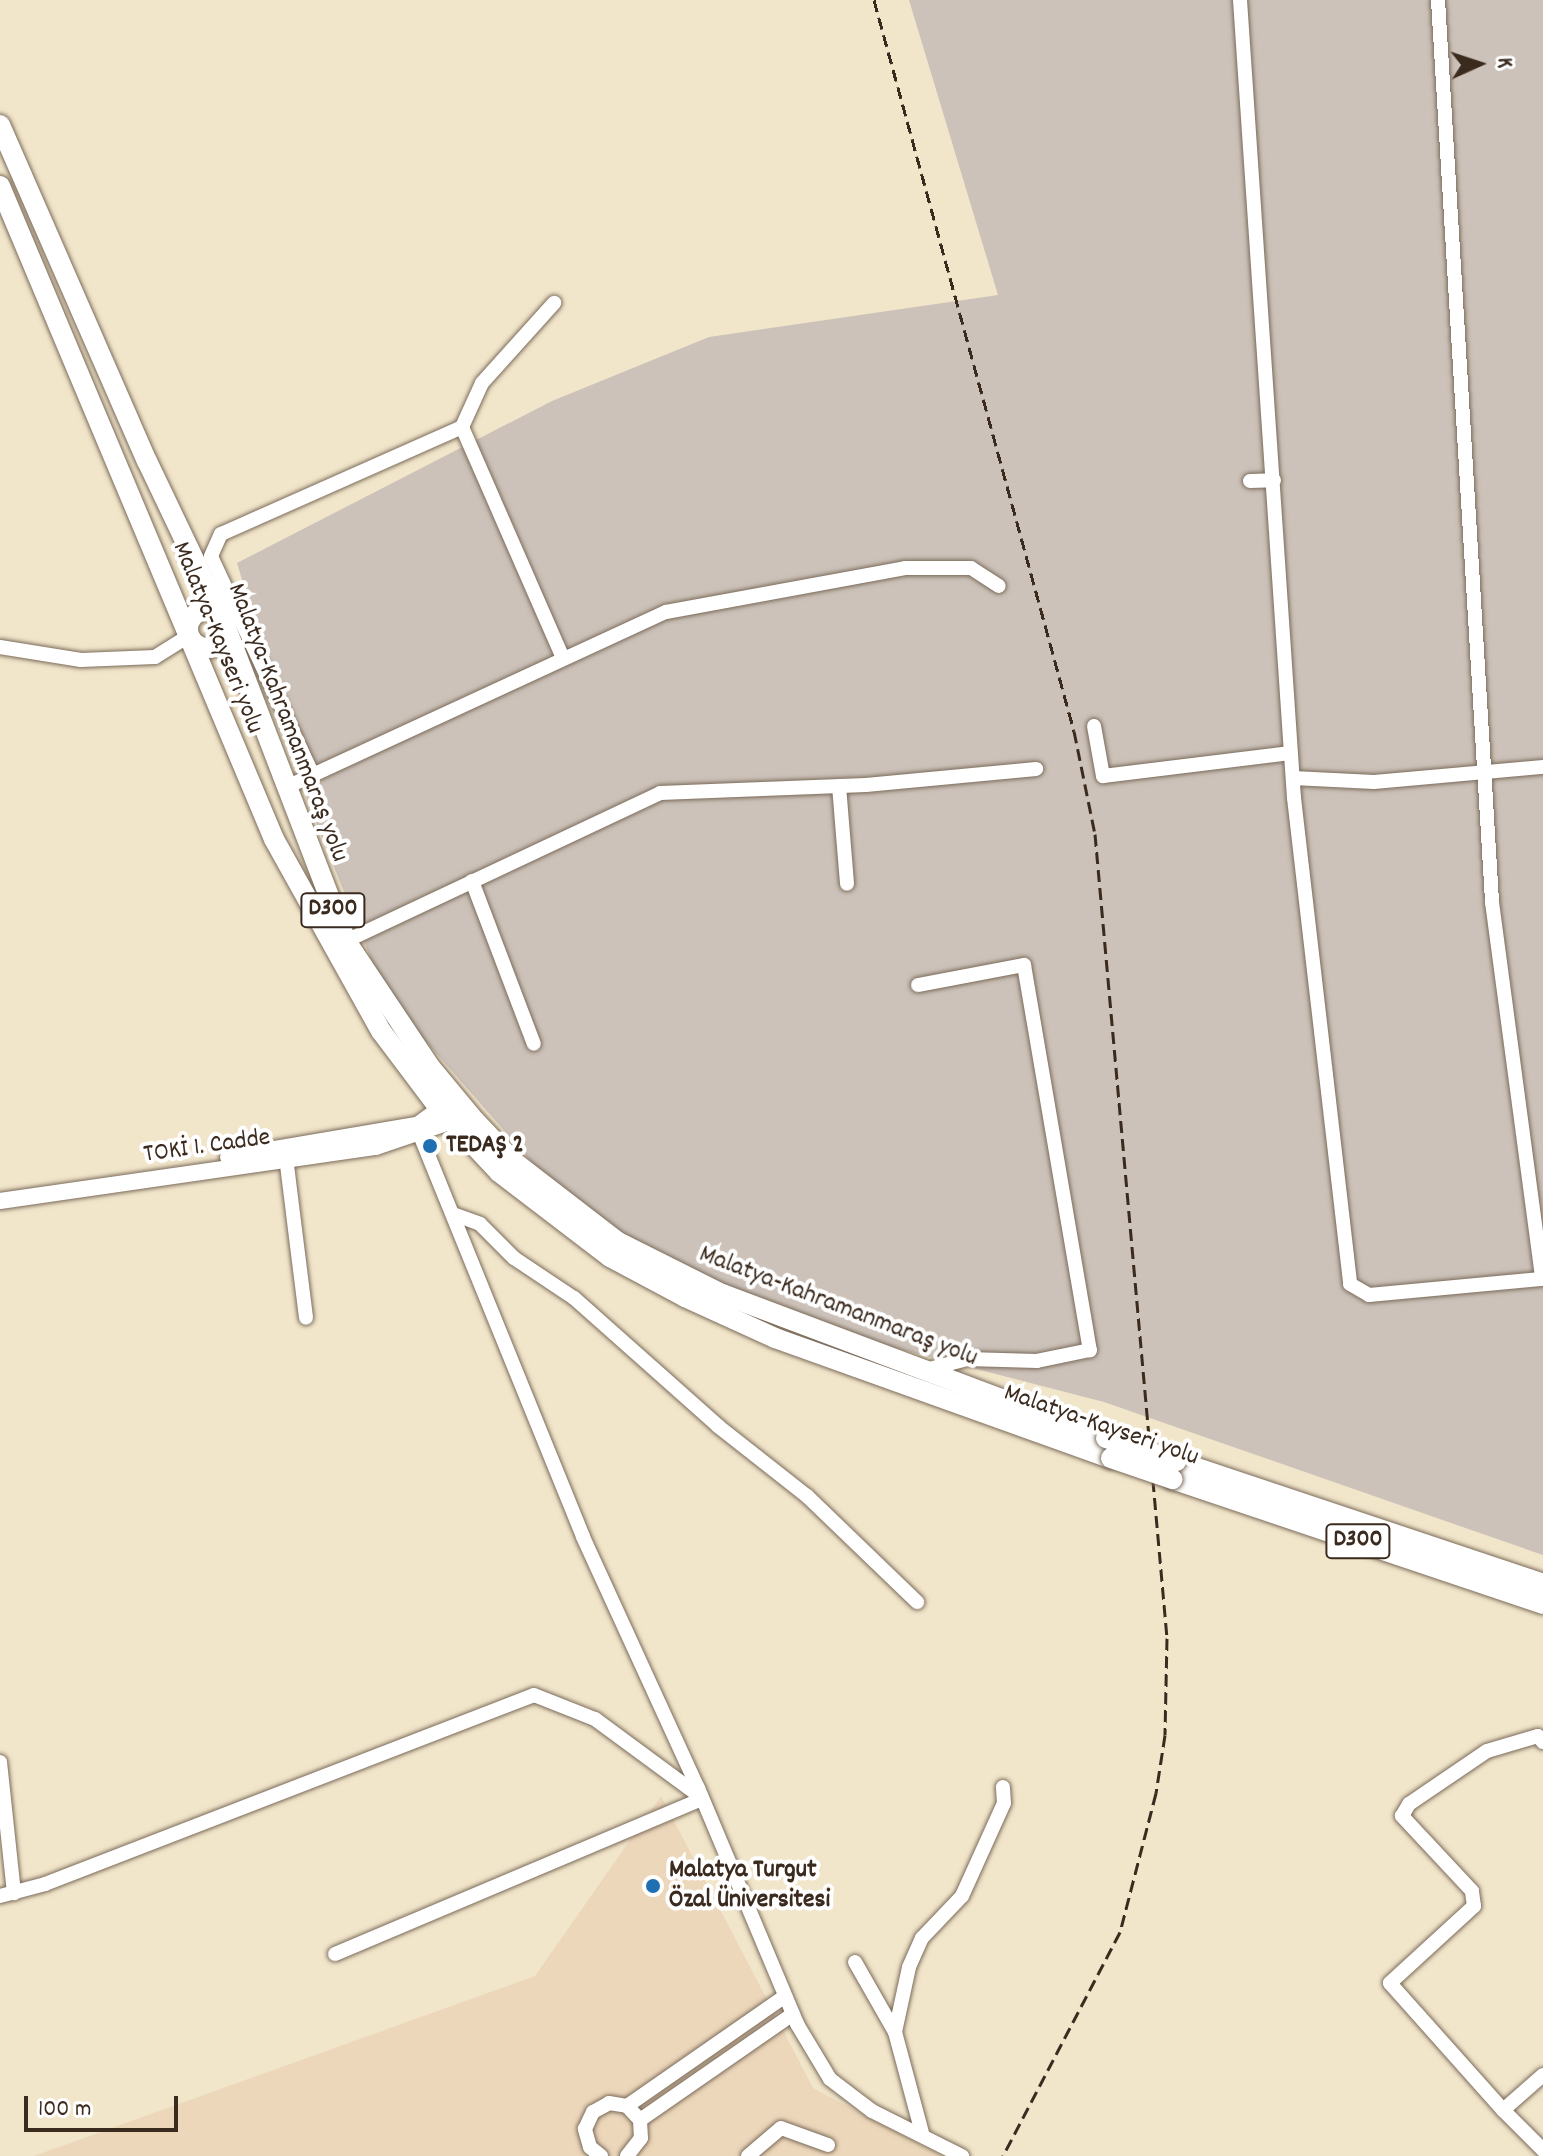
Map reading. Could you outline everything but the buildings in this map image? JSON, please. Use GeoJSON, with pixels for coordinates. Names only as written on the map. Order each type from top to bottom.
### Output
{"type":"FeatureCollection","features":[{"type":"Feature","properties":{"kind":"highway","name":"Malatya-Kahramanmaraş yolu"},"geometry":{"type":"LineString","coordinates":[[0,125],[223,620],[289,786],[316,871],[346,941],[430,1067],[514,1162],[618,1242],[722,1294],[1106,1438],[1174,1470],[1543,1584]]}},
{"type":"Feature","properties":{"kind":"highway","name":"Malatya-Kayseri yolu"},"geometry":{"type":"LineString","coordinates":[[0,186],[281,852],[381,1031],[445,1114],[499,1172],[610,1257],[685,1297],[775,1338],[1111,1458],[1174,1470],[1543,1604]]}},
{"type":"Feature","properties":{"kind":"highway"},"geometry":{"type":"LineString","coordinates":[[189,636],[196,613],[208,610],[223,620]]}},
{"type":"Feature","properties":{"kind":"main road","name":"TOKİ 1. Cadde"},"geometry":{"type":"LineString","coordinates":[[0,1201],[418,1130],[445,1114]]}},
{"type":"Feature","properties":{"kind":"main road","name":"TOKİ 1. Cadde"},"geometry":{"type":"LineString","coordinates":[[0,1192],[286,1154]]}},
{"type":"Feature","properties":{"kind":"street"},"geometry":{"type":"LineString","coordinates":[[1240,0],[1291,753],[1309,961],[1350,1284],[1369,1295],[1543,1279],[1492,902],[1438,0]]}},
{"type":"Feature","properties":{"kind":"street"},"geometry":{"type":"LineString","coordinates":[[312,773],[211,556],[221,534],[462,427],[482,383],[554,303]]}},
{"type":"Feature","properties":{"kind":"street"},"geometry":{"type":"LineString","coordinates":[[462,427],[562,656]]}},
{"type":"Feature","properties":{"kind":"street"},"geometry":{"type":"LineString","coordinates":[[1250,481],[1274,480]]}},
{"type":"Feature","properties":{"kind":"street"},"geometry":{"type":"LineString","coordinates":[[289,786],[312,773],[396,740],[562,656],[666,612],[905,568],[971,568],[999,586]]}},
{"type":"Feature","properties":{"kind":"street"},"geometry":{"type":"LineString","coordinates":[[0,647],[81,660],[155,657],[189,636]]}},
{"type":"Feature","properties":{"kind":"street"},"geometry":{"type":"LineString","coordinates":[[1094,726],[1103,776],[1291,753]]}},
{"type":"Feature","properties":{"kind":"street"},"geometry":{"type":"LineString","coordinates":[[1293,778],[1374,782],[1543,767]]}},
{"type":"Feature","properties":{"kind":"street"},"geometry":{"type":"LineString","coordinates":[[346,941],[660,793],[839,786],[1036,769]]}},
{"type":"Feature","properties":{"kind":"street"},"geometry":{"type":"LineString","coordinates":[[839,786],[847,884]]}},
{"type":"Feature","properties":{"kind":"street"},"geometry":{"type":"LineString","coordinates":[[472,881],[534,1044]]}},
{"type":"Feature","properties":{"kind":"street"},"geometry":{"type":"LineString","coordinates":[[918,985],[1024,965],[1090,1350],[1037,1361],[967,1359],[923,1370]]}},
{"type":"Feature","properties":{"kind":"street"},"geometry":{"type":"LineString","coordinates":[[418,1130],[583,1537],[702,1799],[793,2014],[830,2079],[872,2111],[922,2133],[962,2156]]}},
{"type":"Feature","properties":{"kind":"street"},"geometry":{"type":"LineString","coordinates":[[286,1154],[306,1318]]}},
{"type":"Feature","properties":{"kind":"street"},"geometry":{"type":"LineString","coordinates":[[453,1214],[480,1224],[514,1258],[574,1298],[718,1426],[807,1496],[917,1602]]}},
{"type":"Feature","properties":{"kind":"street"},"geometry":{"type":"LineString","coordinates":[[0,1762],[7,1894],[534,1695],[595,1719],[702,1799]]}},
{"type":"Feature","properties":{"kind":"street"},"geometry":{"type":"LineString","coordinates":[[1543,1742],[1538,1736],[1487,1751],[1409,1804],[1402,1816],[1472,1891],[1474,1906],[1390,1983],[1503,2110],[1543,2150]]}},
{"type":"Feature","properties":{"kind":"street"},"geometry":{"type":"LineString","coordinates":[[895,2032],[909,1967],[922,1938],[962,1896],[1004,1803],[1003,1787]]}},
{"type":"Feature","properties":{"kind":"street"},"geometry":{"type":"LineString","coordinates":[[335,1954],[702,1799]]}},
{"type":"Feature","properties":{"kind":"street"},"geometry":{"type":"LineString","coordinates":[[855,1962],[895,2032],[922,2133]]}},
{"type":"Feature","properties":{"kind":"street"},"geometry":{"type":"LineString","coordinates":[[627,2106],[784,1997]]}},
{"type":"Feature","properties":{"kind":"street"},"geometry":{"type":"LineString","coordinates":[[640,2120],[793,2014]]}},
{"type":"Feature","properties":{"kind":"street"},"geometry":{"type":"LineString","coordinates":[[1503,2110],[1543,2075]]}},
{"type":"Feature","properties":{"kind":"street"},"geometry":{"type":"LineString","coordinates":[[601,2156],[587,2149],[585,2129],[593,2112],[609,2103],[627,2106],[640,2120],[641,2138],[627,2156]]}},
{"type":"Feature","properties":{"kind":"street"},"geometry":{"type":"LineString","coordinates":[[748,2156],[781,2128],[828,2145]]}},
{"type":"Feature","properties":{"kind":"shaded area"},"geometry":{"type":"Polygon","coordinates":[[[909,0],[1543,0],[1543,1555],[1104,1402],[845,1335],[652,1256],[536,1167],[386,996],[309,805],[237,563],[552,401],[709,337],[998,295],[909,0]]]}},
{"type":"Feature","properties":{"kind":"shaded area","name":"Malatya Turgut Özal Üniversitesi"},"geometry":{"type":"Polygon","coordinates":[[[661,1796],[813,2088],[941,2156],[34,2156],[535,1976],[661,1796]]]}},
{"type":"Feature","properties":{"kind":"railway"},"geometry":{"type":"LineString","coordinates":[[874,0],[1074,731],[1095,834],[1167,1638],[1165,1735],[1156,1793],[1120,1932],[1003,2156]]}},
{"type":"Feature","properties":{"kind":"place","name":"TEDAŞ 2"},"geometry":{"type":"Point","coordinates":[430,1146]}},
{"type":"Feature","properties":{"kind":"place","name":"Malatya Turgut Özal Üniversitesi"},"geometry":{"type":"Point","coordinates":[653,1886]}}]}
